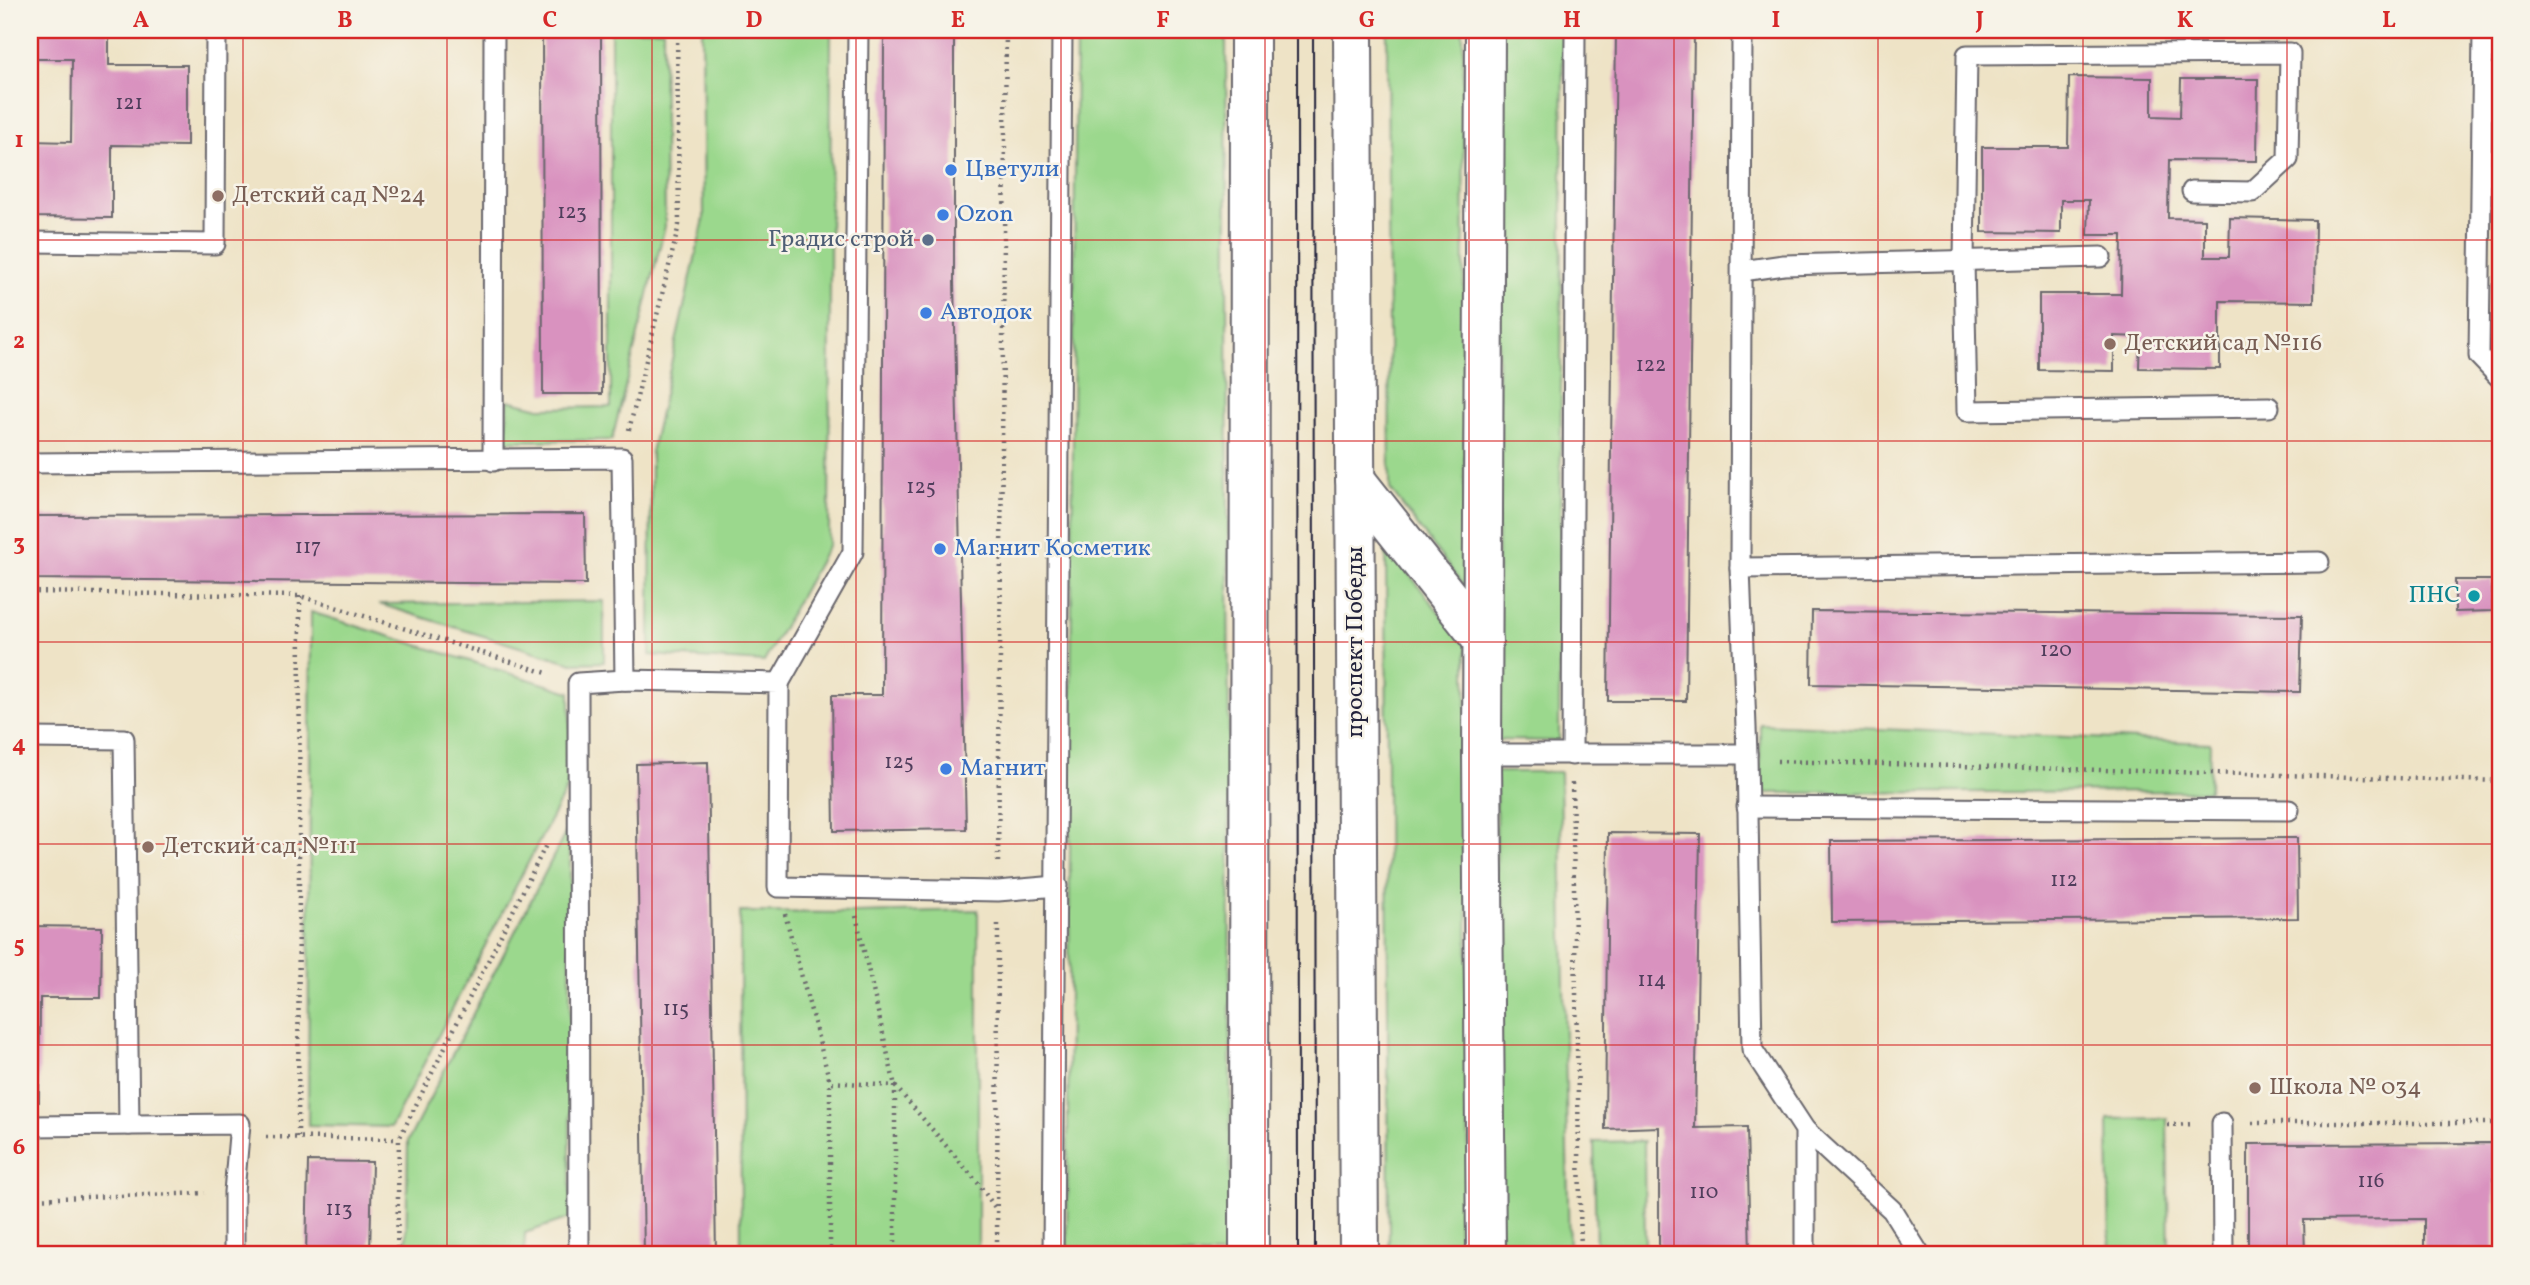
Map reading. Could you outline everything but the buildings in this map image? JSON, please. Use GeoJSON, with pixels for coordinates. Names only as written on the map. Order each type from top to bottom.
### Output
{"type":"FeatureCollection","features":[{"type":"Feature","properties":{"kind":"main road"},"geometry":{"type":"LineString","coordinates":[[1250,30],[1250,1255]]}},
{"type":"Feature","properties":{"kind":"main road","name":"проспект Победы"},"geometry":{"type":"LineString","coordinates":[[1353,30],[1359,1255]]}},
{"type":"Feature","properties":{"kind":"main road"},"geometry":{"type":"LineString","coordinates":[[1485,30],[1482,754],[1486,1255]]}},
{"type":"Feature","properties":{"kind":"main road"},"geometry":{"type":"LineString","coordinates":[[1355,479],[1483,641]]}},
{"type":"Feature","properties":{"kind":"lane"},"geometry":{"type":"LineString","coordinates":[[30,242],[215,244],[216,30]]}},
{"type":"Feature","properties":{"kind":"lane"},"geometry":{"type":"LineString","coordinates":[[493,461],[494,30]]}},
{"type":"Feature","properties":{"kind":"lane"},"geometry":{"type":"LineString","coordinates":[[858,30],[853,552],[779,684],[778,887],[998,891],[1057,886]]}},
{"type":"Feature","properties":{"kind":"lane"},"geometry":{"type":"LineString","coordinates":[[1053,1255],[1062,30]]}},
{"type":"Feature","properties":{"kind":"lane"},"geometry":{"type":"LineString","coordinates":[[1572,755],[1575,30]]}},
{"type":"Feature","properties":{"kind":"lane"},"geometry":{"type":"LineString","coordinates":[[1742,30],[1740,568],[1747,757],[1752,1049],[1805,1130],[1892,1210],[1920,1255]]}},
{"type":"Feature","properties":{"kind":"lane"},"geometry":{"type":"LineString","coordinates":[[2483,30],[2479,356],[2500,378]]}},
{"type":"Feature","properties":{"kind":"lane"},"geometry":{"type":"LineString","coordinates":[[2192,191],[2252,192],[2288,159],[2290,52],[1967,55],[1964,260],[1967,411],[2269,407]]}},
{"type":"Feature","properties":{"kind":"lane"},"geometry":{"type":"LineString","coordinates":[[1742,271],[1784,265],[2101,257]]}},
{"type":"Feature","properties":{"kind":"lane"},"geometry":{"type":"LineString","coordinates":[[30,463],[622,458],[625,680]]}},
{"type":"Feature","properties":{"kind":"lane"},"geometry":{"type":"LineString","coordinates":[[1740,568],[2319,562]]}},
{"type":"Feature","properties":{"kind":"lane"},"geometry":{"type":"LineString","coordinates":[[579,1255],[578,683],[625,680],[779,684]]}},
{"type":"Feature","properties":{"kind":"lane"},"geometry":{"type":"LineString","coordinates":[[30,738],[124,739],[129,1125]]}},
{"type":"Feature","properties":{"kind":"lane"},"geometry":{"type":"LineString","coordinates":[[1482,754],[1747,757]]}},
{"type":"Feature","properties":{"kind":"lane"},"geometry":{"type":"LineString","coordinates":[[1747,807],[2289,810]]}},
{"type":"Feature","properties":{"kind":"lane"},"geometry":{"type":"LineString","coordinates":[[30,1126],[240,1124],[234,1192],[234,1255]]}},
{"type":"Feature","properties":{"kind":"lane"},"geometry":{"type":"LineString","coordinates":[[2222,1124],[2223,1255]]}},
{"type":"Feature","properties":{"kind":"lane"},"geometry":{"type":"LineString","coordinates":[[1805,1130],[1805,1255]]}},
{"type":"Feature","properties":{"kind":"path"},"geometry":{"type":"LineString","coordinates":[[622,458],[679,225],[677,30]]}},
{"type":"Feature","properties":{"kind":"path"},"geometry":{"type":"LineString","coordinates":[[997,1255],[1006,30]]}},
{"type":"Feature","properties":{"kind":"path"},"geometry":{"type":"LineString","coordinates":[[30,592],[300,596],[578,683]]}},
{"type":"Feature","properties":{"kind":"path"},"geometry":{"type":"LineString","coordinates":[[298,1137],[300,596]]}},
{"type":"Feature","properties":{"kind":"path"},"geometry":{"type":"LineString","coordinates":[[1572,755],[1581,1255]]}},
{"type":"Feature","properties":{"kind":"path"},"geometry":{"type":"LineString","coordinates":[[1747,757],[2500,781]]}},
{"type":"Feature","properties":{"kind":"path"},"geometry":{"type":"LineString","coordinates":[[397,1255],[398,1139],[577,782]]}},
{"type":"Feature","properties":{"kind":"path"},"geometry":{"type":"LineString","coordinates":[[778,887],[830,1082],[830,1255]]}},
{"type":"Feature","properties":{"kind":"path"},"geometry":{"type":"LineString","coordinates":[[855,887],[855,913],[895,1086],[895,1255]]}},
{"type":"Feature","properties":{"kind":"path"},"geometry":{"type":"LineString","coordinates":[[830,1082],[895,1086],[978,1183],[997,1211]]}},
{"type":"Feature","properties":{"kind":"path"},"geometry":{"type":"LineString","coordinates":[[2167,1125],[2500,1124]]}},
{"type":"Feature","properties":{"kind":"path"},"geometry":{"type":"LineString","coordinates":[[239,1136],[398,1139]]}},
{"type":"Feature","properties":{"kind":"path"},"geometry":{"type":"LineString","coordinates":[[30,1199],[234,1192]]}},
{"type":"Feature","properties":{"kind":"green space"},"geometry":{"type":"Polygon","coordinates":[[[611,30],[663,30],[665,226],[612,440],[506,441],[508,400],[540,408],[611,407],[611,30]]]}},
{"type":"Feature","properties":{"kind":"green space"},"geometry":{"type":"Polygon","coordinates":[[[702,30],[831,30],[829,544],[764,662],[650,655],[651,452],[704,219],[702,30]]]}},
{"type":"Feature","properties":{"kind":"green space"},"geometry":{"type":"Polygon","coordinates":[[[1076,30],[1226,30],[1231,1255],[1067,1255],[1076,30]]]}},
{"type":"Feature","properties":{"kind":"green space"},"geometry":{"type":"Polygon","coordinates":[[[1387,30],[1463,30],[1465,588],[1390,489],[1387,30]]]}},
{"type":"Feature","properties":{"kind":"green space"},"geometry":{"type":"Polygon","coordinates":[[[1499,30],[1563,30],[1559,741],[1497,740],[1499,30]]]}},
{"type":"Feature","properties":{"kind":"green space"},"geometry":{"type":"Polygon","coordinates":[[[1386,545],[1466,646],[1469,1255],[1389,1255],[1386,545]]]}},
{"type":"Feature","properties":{"kind":"green space"},"geometry":{"type":"Polygon","coordinates":[[[604,601],[604,662],[572,663],[379,604],[604,601]]]}},
{"type":"Feature","properties":{"kind":"green space"},"geometry":{"type":"Polygon","coordinates":[[[311,612],[570,692],[571,780],[391,1127],[308,1125],[311,612]]]}},
{"type":"Feature","properties":{"kind":"green space"},"geometry":{"type":"Polygon","coordinates":[[[1760,724],[2210,743],[2209,791],[1760,793],[1760,724]]]}},
{"type":"Feature","properties":{"kind":"green space"},"geometry":{"type":"Polygon","coordinates":[[[1496,772],[1560,772],[1569,1255],[1499,1255],[1496,772]]]}},
{"type":"Feature","properties":{"kind":"green space"},"geometry":{"type":"Polygon","coordinates":[[[570,824],[570,1218],[525,1233],[524,1255],[406,1255],[408,1141],[570,824]]]}},
{"type":"Feature","properties":{"kind":"green space"},"geometry":{"type":"Polygon","coordinates":[[[978,910],[978,1255],[741,1255],[740,912],[978,910]]]}},
{"type":"Feature","properties":{"kind":"green space"},"geometry":{"type":"Polygon","coordinates":[[[2167,1118],[2169,1255],[2110,1255],[2108,1119],[2167,1118]]]}},
{"type":"Feature","properties":{"kind":"green space"},"geometry":{"type":"Polygon","coordinates":[[[1644,1141],[1645,1255],[1596,1255],[1594,1142],[1644,1141]]]}},
{"type":"Feature","properties":{"kind":"tram line"},"geometry":{"type":"LineString","coordinates":[[1297,30],[1298,1255]]}},
{"type":"Feature","properties":{"kind":"tram line"},"geometry":{"type":"LineString","coordinates":[[1313,30],[1315,1255]]}},
{"type":"Feature","properties":{"kind":"place","name":"Цветули"},"geometry":{"type":"Point","coordinates":[951,170]}},
{"type":"Feature","properties":{"kind":"place","name":"Детский сад №24"},"geometry":{"type":"Point","coordinates":[218,196]}},
{"type":"Feature","properties":{"kind":"place","name":"Ozon"},"geometry":{"type":"Point","coordinates":[943,215]}},
{"type":"Feature","properties":{"kind":"place","name":"Градис строй"},"geometry":{"type":"Point","coordinates":[928,240]}},
{"type":"Feature","properties":{"kind":"place","name":"Автодок"},"geometry":{"type":"Point","coordinates":[926,313]}},
{"type":"Feature","properties":{"kind":"place","name":"Детский сад №116"},"geometry":{"type":"Point","coordinates":[2110,344]}},
{"type":"Feature","properties":{"kind":"place","name":"Магнит Косметик"},"geometry":{"type":"Point","coordinates":[940,549]}},
{"type":"Feature","properties":{"kind":"place","name":"ПНС"},"geometry":{"type":"Point","coordinates":[2474,596]}},
{"type":"Feature","properties":{"kind":"place","name":"Магнит"},"geometry":{"type":"Point","coordinates":[946,769]}},
{"type":"Feature","properties":{"kind":"place","name":"Детский сад №111"},"geometry":{"type":"Point","coordinates":[148,847]}},
{"type":"Feature","properties":{"kind":"place","name":"Школа № 034"},"geometry":{"type":"Point","coordinates":[2255,1088]}}]}
